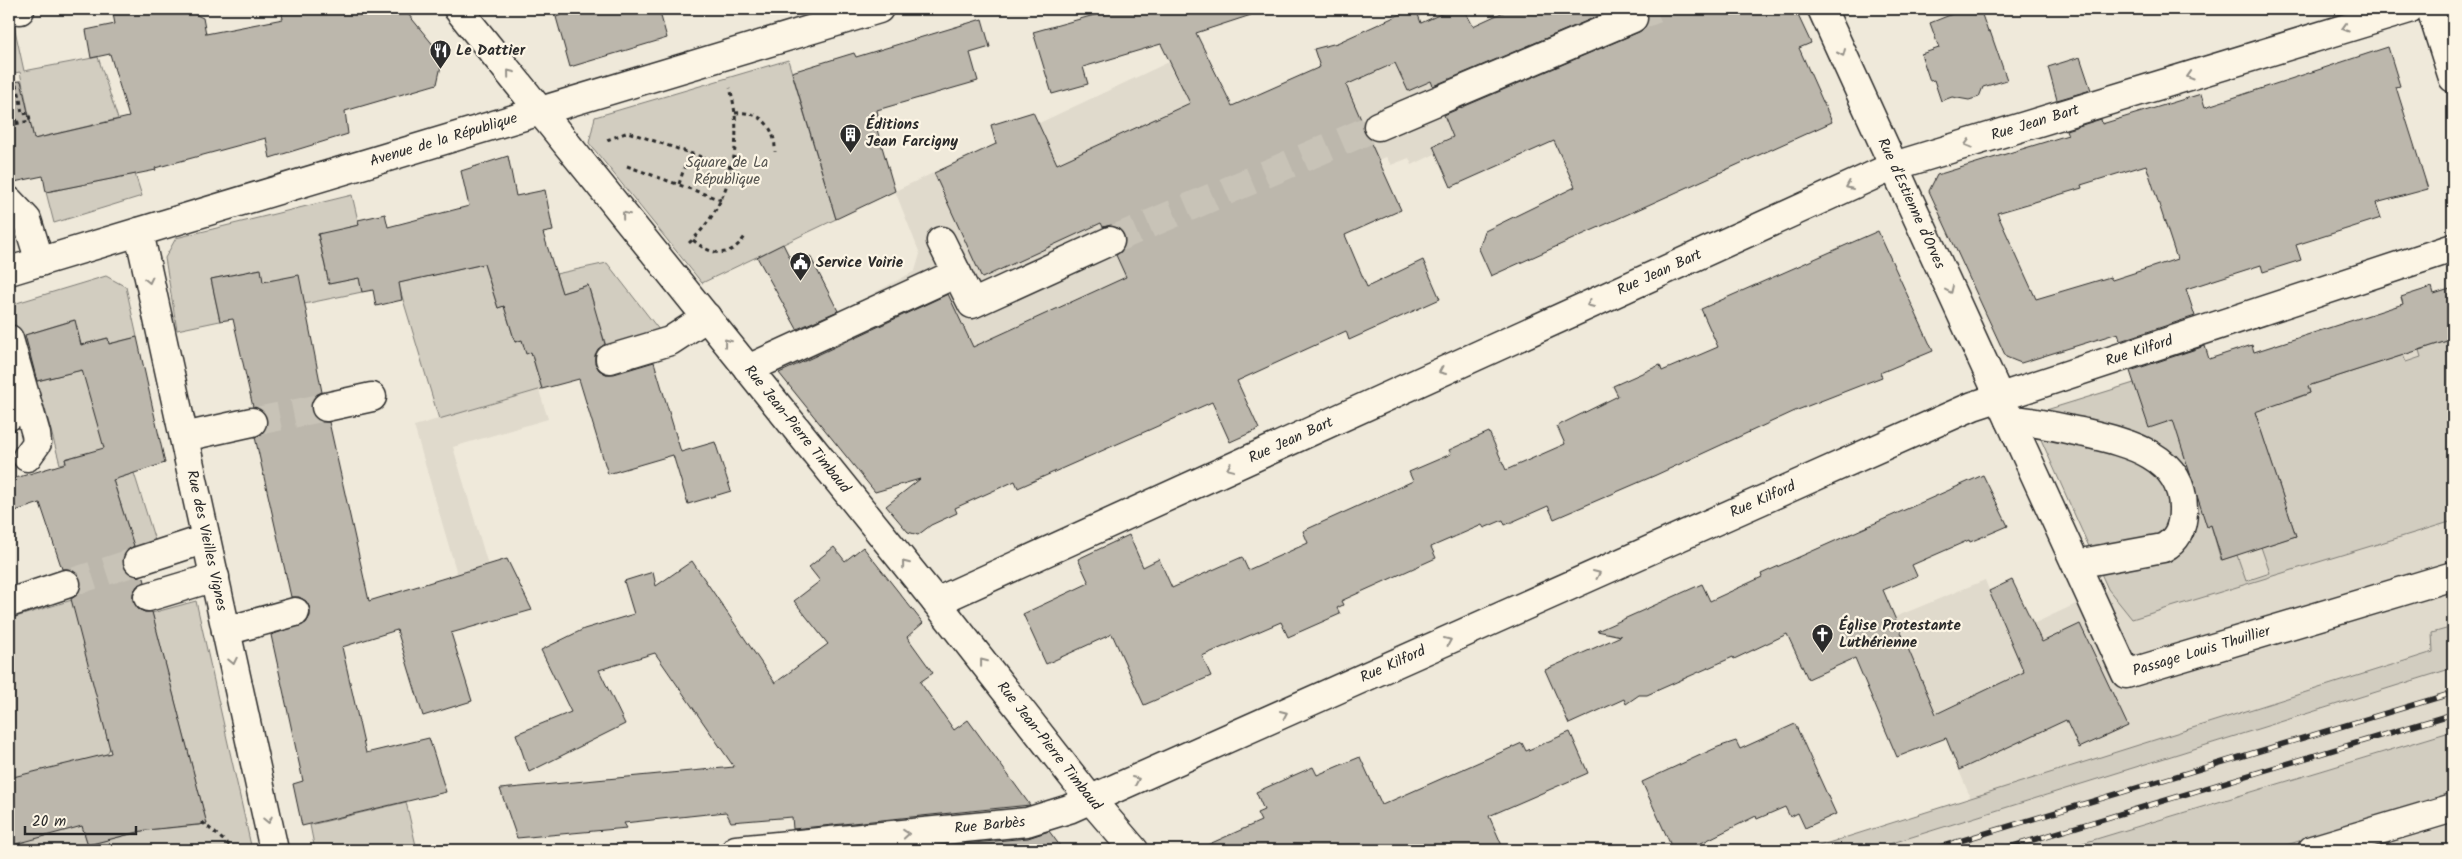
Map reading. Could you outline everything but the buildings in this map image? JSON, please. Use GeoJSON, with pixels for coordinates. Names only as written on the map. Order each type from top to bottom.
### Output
{"type":"FeatureCollection","features":[{"type":"Feature","properties":{"kind":"street","name":"Rue Jean-Pierre Timbaud"},"geometry":{"type":"LineString","coordinates":[[458,9],[936,602],[1091,800],[1134,850]]}},
{"type":"Feature","properties":{"kind":"street","name":"Avenue de la République"},"geometry":{"type":"LineString","coordinates":[[9,272],[879,9]]}},
{"type":"Feature","properties":{"kind":"street","name":"Rue d'Estienne d'Orves"},"geometry":{"type":"LineString","coordinates":[[1822,9],[2005,409]]}},
{"type":"Feature","properties":{"kind":"street","name":"Rue Jean Bart"},"geometry":{"type":"LineString","coordinates":[[936,602],[1894,166],[2408,9]]}},
{"type":"Feature","properties":{"kind":"street"},"geometry":{"type":"LineString","coordinates":[[2431,9],[2453,78]]}},
{"type":"Feature","properties":{"kind":"street"},"geometry":{"type":"LineString","coordinates":[[1378,126],[1633,18]]}},
{"type":"Feature","properties":{"kind":"street"},"geometry":{"type":"LineString","coordinates":[[9,201],[27,220],[40,262]]}},
{"type":"Feature","properties":{"kind":"street","name":"Rue des Vieilles Vignes"},"geometry":{"type":"LineString","coordinates":[[139,232],[274,850]]}},
{"type":"Feature","properties":{"kind":"street"},"geometry":{"type":"LineString","coordinates":[[941,241],[972,304],[1110,241]]}},
{"type":"Feature","properties":{"kind":"street","name":"Rue Kilford"},"geometry":{"type":"LineString","coordinates":[[1091,800],[1964,410],[2005,409],[2453,248]]}},
{"type":"Feature","properties":{"kind":"street"},"geometry":{"type":"LineString","coordinates":[[748,369],[957,273]]}},
{"type":"Feature","properties":{"kind":"street"},"geometry":{"type":"LineString","coordinates":[[610,359],[670,341],[707,317]]}},
{"type":"Feature","properties":{"kind":"street"},"geometry":{"type":"LineString","coordinates":[[9,339],[36,434],[37,443],[27,457]]}},
{"type":"Feature","properties":{"kind":"street"},"geometry":{"type":"LineString","coordinates":[[326,406],[372,397]]}},
{"type":"Feature","properties":{"kind":"street"},"geometry":{"type":"LineString","coordinates":[[2005,409],[2032,421],[2105,438],[2143,450],[2165,466],[2174,480],[2183,506],[2180,530],[2174,542],[2163,548],[2076,564]]}},
{"type":"Feature","properties":{"kind":"street","name":"Passage Louis Thuillier"},"geometry":{"type":"LineString","coordinates":[[2005,409],[2126,674],[2453,576]]}},
{"type":"Feature","properties":{"kind":"street"},"geometry":{"type":"LineString","coordinates":[[184,437],[252,422]]}},
{"type":"Feature","properties":{"kind":"street"},"geometry":{"type":"LineString","coordinates":[[138,561],[206,539]]}},
{"type":"Feature","properties":{"kind":"street"},"geometry":{"type":"LineString","coordinates":[[148,597],[215,577]]}},
{"type":"Feature","properties":{"kind":"street"},"geometry":{"type":"LineString","coordinates":[[9,604],[66,584]]}},
{"type":"Feature","properties":{"kind":"street"},"geometry":{"type":"LineString","coordinates":[[226,631],[295,612]]}},
{"type":"Feature","properties":{"kind":"street","name":"Rue Barbès"},"geometry":{"type":"LineString","coordinates":[[736,850],[1027,822],[1091,800]]}},
{"type":"Feature","properties":{"kind":"street"},"geometry":{"type":"LineString","coordinates":[[2312,850],[2453,808]]}},
{"type":"Feature","properties":{"kind":"path"},"geometry":{"type":"LineString","coordinates":[[664,263],[693,240],[710,221],[721,200],[732,167],[736,131],[735,113],[729,88],[716,58]]}},
{"type":"Feature","properties":{"kind":"path"},"geometry":{"type":"LineString","coordinates":[[9,80],[14,82],[17,87],[22,114],[28,113],[30,121],[9,125]]}},
{"type":"Feature","properties":{"kind":"path"},"geometry":{"type":"LineString","coordinates":[[9,105],[18,123]]}},
{"type":"Feature","properties":{"kind":"path"},"geometry":{"type":"LineString","coordinates":[[735,113],[751,113],[765,121],[774,136],[776,152]]}},
{"type":"Feature","properties":{"kind":"path"},"geometry":{"type":"LineString","coordinates":[[608,146],[606,141],[610,137],[628,132],[732,167]]}},
{"type":"Feature","properties":{"kind":"path"},"geometry":{"type":"LineString","coordinates":[[678,184],[689,152]]}},
{"type":"Feature","properties":{"kind":"path"},"geometry":{"type":"LineString","coordinates":[[620,163],[721,200]]}},
{"type":"Feature","properties":{"kind":"path"},"geometry":{"type":"LineString","coordinates":[[693,240],[707,250],[725,253],[734,250],[746,235]]}},
{"type":"Feature","properties":{"kind":"path"},"geometry":{"type":"LineString","coordinates":[[202,822],[235,850]]}},
{"type":"Feature","properties":{"kind":"shaded area"},"geometry":{"type":"Polygon","coordinates":[[[1452,9],[1464,9],[1473,26],[1510,9],[1710,9],[1450,129],[1453,137],[1434,145],[1437,153],[1412,165],[1409,158],[1391,165],[1386,157],[816,419],[762,353],[915,271],[920,254],[895,191],[1203,46],[1232,106],[1452,9]]]}},
{"type":"Feature","properties":{"kind":"shaded area"},"geometry":{"type":"Polygon","coordinates":[[[2432,287],[2434,294],[2453,288],[2453,627],[2432,633],[2433,652],[1971,799],[1895,617],[1985,580],[1992,598],[2033,624],[2108,589],[2030,415],[2252,345],[2255,351],[2403,304],[2401,297],[2432,287]]]}},
{"type":"Feature","properties":{"kind":"shaded area"},"geometry":{"type":"Polygon","coordinates":[[[539,390],[548,419],[453,447],[488,565],[457,574],[414,426],[539,390]]]}},
{"type":"Feature","properties":{"kind":"shaded area"},"geometry":{"type":"Polygon","coordinates":[[[2453,668],[2453,731],[2060,850],[1870,850],[2453,668]]]}},
{"type":"Feature","properties":{"kind":"shaded area"},"geometry":{"type":"Polygon","coordinates":[[[2453,825],[2453,850],[2368,850],[2453,825]]]}},
{"type":"Feature","properties":{"kind":"green space"},"geometry":{"type":"Polygon","coordinates":[[[9,12],[11,12],[24,71],[98,57],[118,119],[34,139],[20,72],[9,74],[9,12]]]}},
{"type":"Feature","properties":{"kind":"green space","name":"Square de La République"},"geometry":{"type":"Polygon","coordinates":[[[788,60],[836,219],[702,283],[589,143],[595,117],[788,60]]]}},
{"type":"Feature","properties":{"kind":"green space"},"geometry":{"type":"Polygon","coordinates":[[[135,174],[142,196],[54,223],[46,192],[135,174]]]}},
{"type":"Feature","properties":{"kind":"green space"},"geometry":{"type":"Polygon","coordinates":[[[352,195],[359,225],[318,235],[329,284],[362,277],[360,283],[362,292],[304,304],[274,280],[263,282],[260,269],[211,279],[220,321],[177,330],[165,258],[176,238],[352,195]]]}},
{"type":"Feature","properties":{"kind":"green space"},"geometry":{"type":"Polygon","coordinates":[[[607,263],[663,335],[607,349],[602,333],[585,308],[594,305],[588,285],[562,293],[556,274],[607,263]]]}},
{"type":"Feature","properties":{"kind":"green space"},"geometry":{"type":"Polygon","coordinates":[[[484,264],[498,308],[504,306],[515,342],[522,340],[526,353],[531,352],[542,389],[439,419],[398,283],[484,264]]]}},
{"type":"Feature","properties":{"kind":"green space"},"geometry":{"type":"Polygon","coordinates":[[[106,276],[126,287],[137,337],[109,344],[107,338],[81,345],[74,320],[25,335],[37,381],[141,355],[122,477],[134,473],[156,544],[135,550],[113,480],[92,486],[82,454],[65,459],[66,463],[60,464],[44,405],[38,407],[10,305],[106,276]]]}},
{"type":"Feature","properties":{"kind":"green space"},"geometry":{"type":"Polygon","coordinates":[[[2453,339],[2453,521],[2132,619],[2108,589],[2030,415],[2134,383],[2176,419],[2184,454],[2207,526],[2211,525],[2221,560],[2237,555],[2246,581],[2270,573],[2261,547],[2296,536],[2252,404],[2295,399],[2310,393],[2308,386],[2403,355],[2406,362],[2421,357],[2419,350],[2453,339]]]}},
{"type":"Feature","properties":{"kind":"green space"},"geometry":{"type":"Polygon","coordinates":[[[72,600],[110,748],[98,771],[68,780],[88,845],[146,830],[201,825],[205,817],[152,613],[196,601],[252,850],[9,850],[9,619],[72,600]]]}},
{"type":"Feature","properties":{"kind":"green space"},"geometry":{"type":"Polygon","coordinates":[[[2453,627],[2453,668],[1870,850],[1806,850],[2433,652],[2432,633],[2453,627]]]}},
{"type":"Feature","properties":{"kind":"green space"},"geometry":{"type":"Polygon","coordinates":[[[2453,731],[2453,794],[2270,850],[2060,850],[2453,731]]]}},
{"type":"Feature","properties":{"kind":"green space"},"geometry":{"type":"Polygon","coordinates":[[[406,802],[417,850],[315,850],[310,825],[406,802]]]}},
{"type":"Feature","properties":{"kind":"tunnel"},"geometry":{"type":"LineString","coordinates":[[1633,18],[1656,9]]}},
{"type":"Feature","properties":{"kind":"tunnel"},"geometry":{"type":"LineString","coordinates":[[1110,241],[1378,126]]}},
{"type":"Feature","properties":{"kind":"tunnel"},"geometry":{"type":"LineString","coordinates":[[252,422],[326,407]]}},
{"type":"Feature","properties":{"kind":"tunnel"},"geometry":{"type":"LineString","coordinates":[[66,584],[138,561]]}},
{"type":"Feature","properties":{"kind":"railway"},"geometry":{"type":"LineString","coordinates":[[1930,850],[2453,693]]}},
{"type":"Feature","properties":{"kind":"railway"},"geometry":{"type":"LineString","coordinates":[[2000,850],[2453,714]]}},
{"type":"Feature","properties":{"kind":"place","name":"Le Dattier"},"geometry":{"type":"Point","coordinates":[440,70]}},
{"type":"Feature","properties":{"kind":"place","name":"Éditions Jean Farcigny"},"geometry":{"type":"Point","coordinates":[850,153]}},
{"type":"Feature","properties":{"kind":"place","name":"Service Voirie"},"geometry":{"type":"Point","coordinates":[800,282]}},
{"type":"Feature","properties":{"kind":"place","name":"Église Protestante Luthérienne"},"geometry":{"type":"Point","coordinates":[1823,654]}}]}
